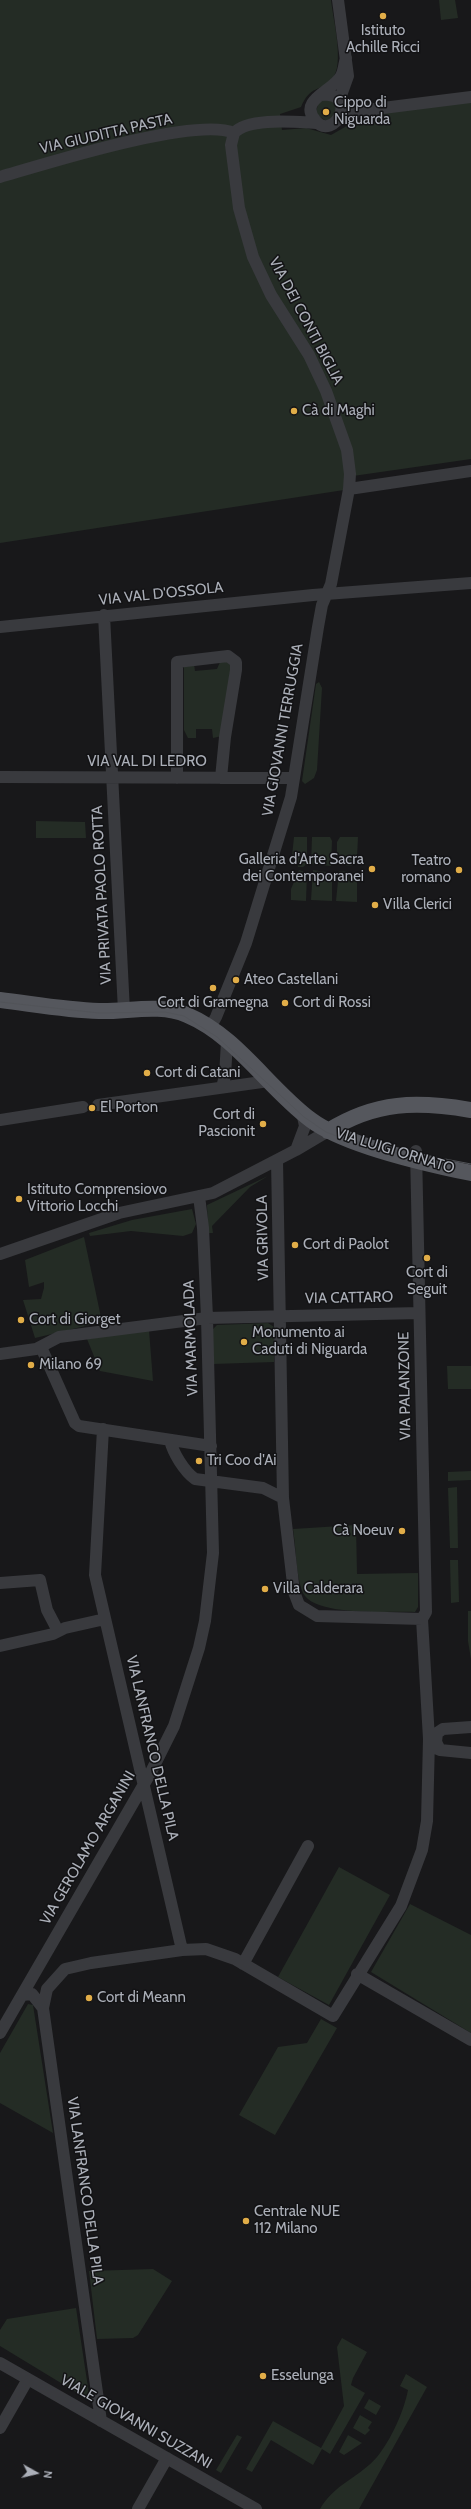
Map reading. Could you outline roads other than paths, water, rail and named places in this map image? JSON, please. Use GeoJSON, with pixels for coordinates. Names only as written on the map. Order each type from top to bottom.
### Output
{"type":"FeatureCollection","features":[{"type":"Feature","properties":{"kind":"main road","name":"VIA LUIGI ORNATO"},"geometry":{"type":"LineString","coordinates":[[0,1000],[93,1011],[173,1010],[187,1015],[210,1028],[227,1041],[302,1112],[328,1131],[346,1138],[415,1156],[471,1173]]}},
{"type":"Feature","properties":{"kind":"main road"},"geometry":{"type":"LineString","coordinates":[[328,1131],[352,1117],[405,1104],[427,1104],[471,1110]]}},
{"type":"Feature","properties":{"kind":"street"},"geometry":{"type":"LineString","coordinates":[[338,0],[348,76],[340,102],[342,112],[338,120]]}},
{"type":"Feature","properties":{"kind":"street"},"geometry":{"type":"LineString","coordinates":[[346,58],[341,76],[313,100],[310,108],[311,116],[316,122],[324,126],[332,125],[338,120],[359,111],[471,97]]}},
{"type":"Feature","properties":{"kind":"street"},"geometry":{"type":"LineString","coordinates":[[320,95],[328,94],[340,102],[359,111]]}},
{"type":"Feature","properties":{"kind":"street"},"geometry":{"type":"LineString","coordinates":[[288,121],[310,108]]}},
{"type":"Feature","properties":{"kind":"street"},"geometry":{"type":"LineString","coordinates":[[234,133],[244,126],[288,121],[316,122]]}},
{"type":"Feature","properties":{"kind":"street","name":"VIA GIUDITTA PASTA"},"geometry":{"type":"LineString","coordinates":[[0,177],[139,139],[220,128],[234,133]]}},
{"type":"Feature","properties":{"kind":"street","name":"VIA DEI CONTI BIGLIA"},"geometry":{"type":"LineString","coordinates":[[234,133],[231,145],[235,184],[239,208],[252,251],[271,294],[309,355],[326,391],[347,450],[350,474],[349,489],[331,584],[326,594]]}},
{"type":"Feature","properties":{"kind":"street"},"geometry":{"type":"LineString","coordinates":[[349,489],[471,471]]}},
{"type":"Feature","properties":{"kind":"street","name":"VIA VAL D'OSSOLA"},"geometry":{"type":"LineString","coordinates":[[0,627],[104,615],[326,594],[471,583]]}},
{"type":"Feature","properties":{"kind":"street","name":"VIA GIOVANNI TERRUGGIA"},"geometry":{"type":"LineString","coordinates":[[210,1028],[216,1017],[246,943],[293,783],[318,628],[326,594]]}},
{"type":"Feature","properties":{"kind":"street","name":"VIA PRIVATA PAOLO ROTTA"},"geometry":{"type":"LineString","coordinates":[[104,615],[124,1011]]}},
{"type":"Feature","properties":{"kind":"street"},"geometry":{"type":"LineString","coordinates":[[177,778],[177,662],[228,656],[236,662],[236,670],[225,737],[221,778]]}},
{"type":"Feature","properties":{"kind":"street","name":"VIA VAL DI LEDRO"},"geometry":{"type":"LineString","coordinates":[[0,777],[221,778],[293,783]]}},
{"type":"Feature","properties":{"kind":"street"},"geometry":{"type":"LineString","coordinates":[[222,1087],[225,1076],[227,1041]]}},
{"type":"Feature","properties":{"kind":"street"},"geometry":{"type":"LineString","coordinates":[[98,1105],[269,1081]]}},
{"type":"Feature","properties":{"kind":"street"},"geometry":{"type":"LineString","coordinates":[[0,1120],[83,1107]]}},
{"type":"Feature","properties":{"kind":"street"},"geometry":{"type":"LineString","coordinates":[[296,1150],[305,1126],[302,1112]]}},
{"type":"Feature","properties":{"kind":"street"},"geometry":{"type":"LineString","coordinates":[[0,1254],[119,1213],[213,1193],[296,1150],[328,1131]]}},
{"type":"Feature","properties":{"kind":"street","name":"VIA PALANZONE"},"geometry":{"type":"LineString","coordinates":[[243,1964],[333,2016],[357,1974],[377,1946],[401,1906],[422,1850],[427,1821],[429,1739],[422,1619],[426,1612],[415,1156]]}},
{"type":"Feature","properties":{"kind":"street","name":"VIA GRIVOLA"},"geometry":{"type":"LineString","coordinates":[[277,1160],[283,1498]]}},
{"type":"Feature","properties":{"kind":"street","name":"VIA MARMOLADA"},"geometry":{"type":"LineString","coordinates":[[199,1196],[203,1228],[212,1479]]}},
{"type":"Feature","properties":{"kind":"street","name":"VIA CATTARO"},"geometry":{"type":"LineString","coordinates":[[41,1347],[58,1337],[207,1318],[419,1313]]}},
{"type":"Feature","properties":{"kind":"street"},"geometry":{"type":"LineString","coordinates":[[0,1354],[41,1347],[75,1423],[79,1426],[211,1446]]}},
{"type":"Feature","properties":{"kind":"street","name":"VIA LANFRANCO DELLA PILA"},"geometry":{"type":"LineString","coordinates":[[103,1429],[95,1575],[182,1950]]}},
{"type":"Feature","properties":{"kind":"street"},"geometry":{"type":"LineString","coordinates":[[170,1440],[190,1475],[195,1478],[212,1479],[263,1488],[283,1498],[294,1592],[299,1605],[317,1616],[422,1619]]}},
{"type":"Feature","properties":{"kind":"street","name":"VIA GEROLAMO ARGANINI"},"geometry":{"type":"LineString","coordinates":[[0,2033],[144,1783],[174,1726],[199,1648],[205,1621],[214,1553],[212,1479]]}},
{"type":"Feature","properties":{"kind":"street"},"geometry":{"type":"LineString","coordinates":[[0,1583],[40,1580],[46,1610],[58,1631]]}},
{"type":"Feature","properties":{"kind":"street"},"geometry":{"type":"LineString","coordinates":[[0,1646],[65,1628],[105,1619]]}},
{"type":"Feature","properties":{"kind":"street"},"geometry":{"type":"LineString","coordinates":[[428,1720],[434,1726],[443,1730]]}},
{"type":"Feature","properties":{"kind":"street"},"geometry":{"type":"LineString","coordinates":[[440,1750],[436,1742],[437,1733],[443,1730],[470,1729]]}},
{"type":"Feature","properties":{"kind":"street"},"geometry":{"type":"LineString","coordinates":[[429,1739],[434,1748],[440,1750],[470,1751]]}},
{"type":"Feature","properties":{"kind":"street"},"geometry":{"type":"LineString","coordinates":[[429,1760],[433,1753],[440,1750]]}},
{"type":"Feature","properties":{"kind":"street"},"geometry":{"type":"LineString","coordinates":[[43,1958],[60,1971],[91,1963],[182,1950],[206,1949],[220,1953],[243,1964],[308,1846]]}},
{"type":"Feature","properties":{"kind":"street","name":"VIA LANFRANCO DELLA PILA"},"geometry":{"type":"LineString","coordinates":[[60,1971],[47,1989],[43,2008],[101,2421]]}},
{"type":"Feature","properties":{"kind":"street"},"geometry":{"type":"LineString","coordinates":[[357,1974],[471,2040]]}},
{"type":"Feature","properties":{"kind":"street"},"geometry":{"type":"LineString","coordinates":[[22,1995],[32,1994],[43,2008]]}},
{"type":"Feature","properties":{"kind":"street","name":"VIALE GIOVANNI SUZZANI"},"geometry":{"type":"LineString","coordinates":[[0,2363],[256,2509]]}},
{"type":"Feature","properties":{"kind":"street"},"geometry":{"type":"LineString","coordinates":[[0,2428],[28,2379]]}},
{"type":"Feature","properties":{"kind":"street"},"geometry":{"type":"LineString","coordinates":[[138,2509],[167,2458]]}},
{"type":"Feature","properties":{"kind":"tram line"},"geometry":{"type":"LineString","coordinates":[[0,1002],[99,1013],[165,1012],[184,1016],[217,1037],[304,1117],[326,1132],[347,1140],[471,1164]]}},
{"type":"Feature","properties":{"kind":"place","name":"Istituto Achille Ricci"},"geometry":{"type":"Point","coordinates":[383,16]}},
{"type":"Feature","properties":{"kind":"place","name":"Cippo di Niguarda"},"geometry":{"type":"Point","coordinates":[326,112]}},
{"type":"Feature","properties":{"kind":"place","name":"Cà di Maghi"},"geometry":{"type":"Point","coordinates":[294,411]}},
{"type":"Feature","properties":{"kind":"place","name":"Galleria d'Arte Sacra dei Contemporanei"},"geometry":{"type":"Point","coordinates":[372,869]}},
{"type":"Feature","properties":{"kind":"place","name":"Teatro romano"},"geometry":{"type":"Point","coordinates":[459,870]}},
{"type":"Feature","properties":{"kind":"place","name":"Villa Clerici"},"geometry":{"type":"Point","coordinates":[375,905]}},
{"type":"Feature","properties":{"kind":"place","name":"Ateo Castellani"},"geometry":{"type":"Point","coordinates":[236,980]}},
{"type":"Feature","properties":{"kind":"place","name":"Cort di Gramegna"},"geometry":{"type":"Point","coordinates":[213,988]}},
{"type":"Feature","properties":{"kind":"place","name":"Cort di Rossi"},"geometry":{"type":"Point","coordinates":[285,1003]}},
{"type":"Feature","properties":{"kind":"place","name":"Cort di Catani"},"geometry":{"type":"Point","coordinates":[147,1073]}},
{"type":"Feature","properties":{"kind":"place","name":"El Porton"},"geometry":{"type":"Point","coordinates":[92,1108]}},
{"type":"Feature","properties":{"kind":"place","name":"Cort di Pascionit"},"geometry":{"type":"Point","coordinates":[263,1124]}},
{"type":"Feature","properties":{"kind":"place","name":"Istituto Comprensiovo Vittorio Locchi"},"geometry":{"type":"Point","coordinates":[19,1199]}},
{"type":"Feature","properties":{"kind":"place","name":"Cort di Paolot"},"geometry":{"type":"Point","coordinates":[295,1245]}},
{"type":"Feature","properties":{"kind":"place","name":"Cort di Seguit"},"geometry":{"type":"Point","coordinates":[427,1258]}},
{"type":"Feature","properties":{"kind":"place","name":"Cort di Giorget"},"geometry":{"type":"Point","coordinates":[21,1320]}},
{"type":"Feature","properties":{"kind":"place","name":"Monumento ai Caduti di Niguarda"},"geometry":{"type":"Point","coordinates":[244,1342]}},
{"type":"Feature","properties":{"kind":"place","name":"Milano 69"},"geometry":{"type":"Point","coordinates":[31,1365]}},
{"type":"Feature","properties":{"kind":"place","name":"Tri Coo d'Ai"},"geometry":{"type":"Point","coordinates":[199,1461]}},
{"type":"Feature","properties":{"kind":"place","name":"Cà Noeuv"},"geometry":{"type":"Point","coordinates":[402,1531]}},
{"type":"Feature","properties":{"kind":"place","name":"Villa Calderara"},"geometry":{"type":"Point","coordinates":[265,1589]}},
{"type":"Feature","properties":{"kind":"place","name":"Cort di Meann"},"geometry":{"type":"Point","coordinates":[89,1998]}},
{"type":"Feature","properties":{"kind":"place","name":"Centrale NUE 112 Milano"},"geometry":{"type":"Point","coordinates":[246,2221]}},
{"type":"Feature","properties":{"kind":"place","name":"Esselunga"},"geometry":{"type":"Point","coordinates":[263,2376]}}]}
